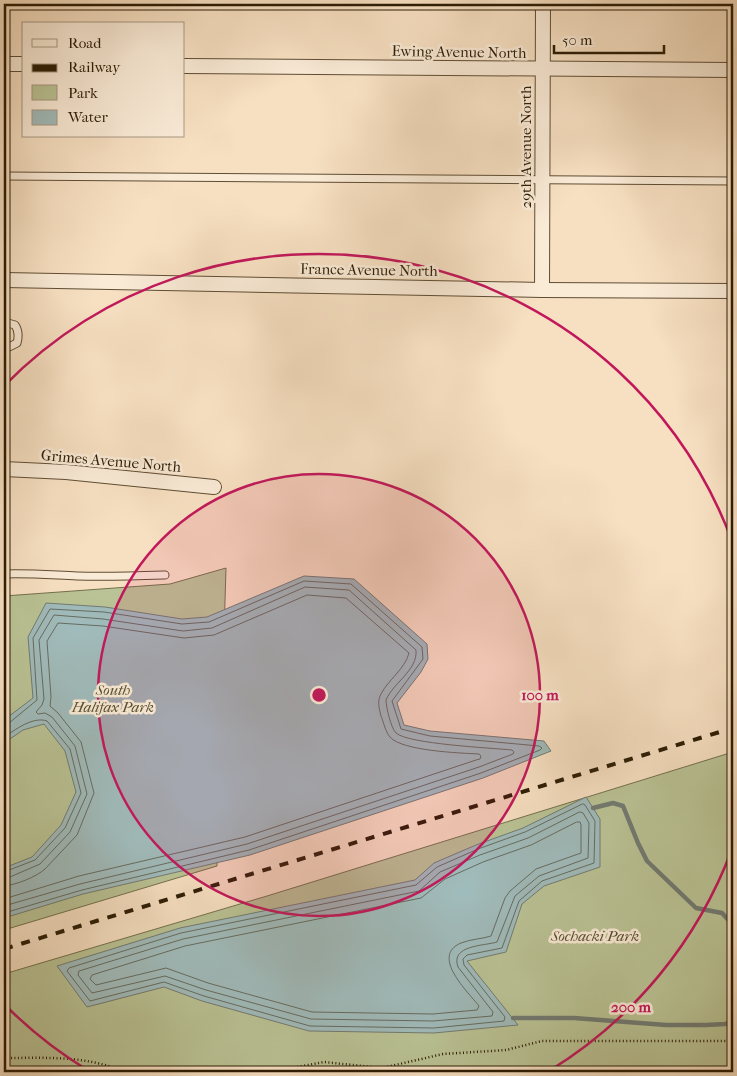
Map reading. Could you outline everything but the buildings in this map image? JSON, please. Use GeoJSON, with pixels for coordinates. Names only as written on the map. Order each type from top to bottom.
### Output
{"type":"FeatureCollection","features":[{"type":"Feature","properties":{"kind":"street","name":"29th Avenue North"},"geometry":{"type":"LineString","coordinates":[[542,290],[543,4]]}},
{"type":"Feature","properties":{"kind":"street"},"geometry":{"type":"LineString","coordinates":[[4,64],[22,64]]}},
{"type":"Feature","properties":{"kind":"street","name":"Ewing Avenue North"},"geometry":{"type":"LineString","coordinates":[[185,66],[733,70]]}},
{"type":"Feature","properties":{"kind":"street","name":"France Avenue North"},"geometry":{"type":"LineString","coordinates":[[4,280],[542,290],[733,291]]}},
{"type":"Feature","properties":{"kind":"street","name":"Grimes Avenue North"},"geometry":{"type":"LineString","coordinates":[[4,470],[66,472],[214,487]]}},
{"type":"Feature","properties":{"kind":"lane"},"geometry":{"type":"LineString","coordinates":[[4,176],[733,180]]}},
{"type":"Feature","properties":{"kind":"lane"},"geometry":{"type":"LineString","coordinates":[[4,322],[15,325],[19,335],[18,343],[4,347]]}},
{"type":"Feature","properties":{"kind":"lane"},"geometry":{"type":"LineString","coordinates":[[4,574],[29,572],[75,576],[122,577],[165,575]]}},
{"type":"Feature","properties":{"kind":"path"},"geometry":{"type":"LineString","coordinates":[[4,787],[6,793],[4,821]]}},
{"type":"Feature","properties":{"kind":"path"},"geometry":{"type":"LineString","coordinates":[[277,1072],[324,1062],[382,1068],[443,1054],[506,1050],[542,1041],[728,1041],[733,1039]]}},
{"type":"Feature","properties":{"kind":"path"},"geometry":{"type":"LineString","coordinates":[[4,1058],[54,1058],[92,1062],[124,1072]]}},
{"type":"Feature","properties":{"kind":"green space","name":"South Halifax Park"},"geometry":{"type":"Polygon","coordinates":[[[226,568],[217,866],[4,930],[4,596],[170,584],[226,568]]]}},
{"type":"Feature","properties":{"kind":"green space","name":"Sochacki Park"},"geometry":{"type":"Polygon","coordinates":[[[733,752],[733,1072],[4,1072],[4,974],[267,896],[733,752]]]}},
{"type":"Feature","properties":{"kind":"water"},"geometry":{"type":"Polygon","coordinates":[[[304,576],[354,579],[427,644],[428,659],[421,672],[397,703],[404,725],[430,731],[544,741],[551,751],[483,778],[250,855],[83,894],[4,918],[4,868],[32,857],[61,825],[76,792],[65,751],[44,724],[23,730],[4,743],[4,720],[33,698],[28,637],[46,603],[105,607],[182,619],[207,617],[304,576]]]}},
{"type":"Feature","properties":{"kind":"water"},"geometry":{"type":"Polygon","coordinates":[[[586,797],[600,819],[600,867],[544,886],[522,904],[506,952],[467,961],[518,1025],[434,1033],[309,1031],[202,1001],[164,987],[87,1007],[57,966],[180,928],[415,880],[434,863],[523,828],[586,797]]]}},
{"type":"Feature","properties":{"kind":"waterway"},"geometry":{"type":"LineString","coordinates":[[593,808],[613,803],[623,806],[647,861],[696,908],[722,913],[733,925]]}},
{"type":"Feature","properties":{"kind":"waterway"},"geometry":{"type":"LineString","coordinates":[[513,1018],[574,1018],[666,1025],[706,1025],[733,1022]]}},
{"type":"Feature","properties":{"kind":"railway"},"geometry":{"type":"LineString","coordinates":[[4,949],[733,728]]}}]}
